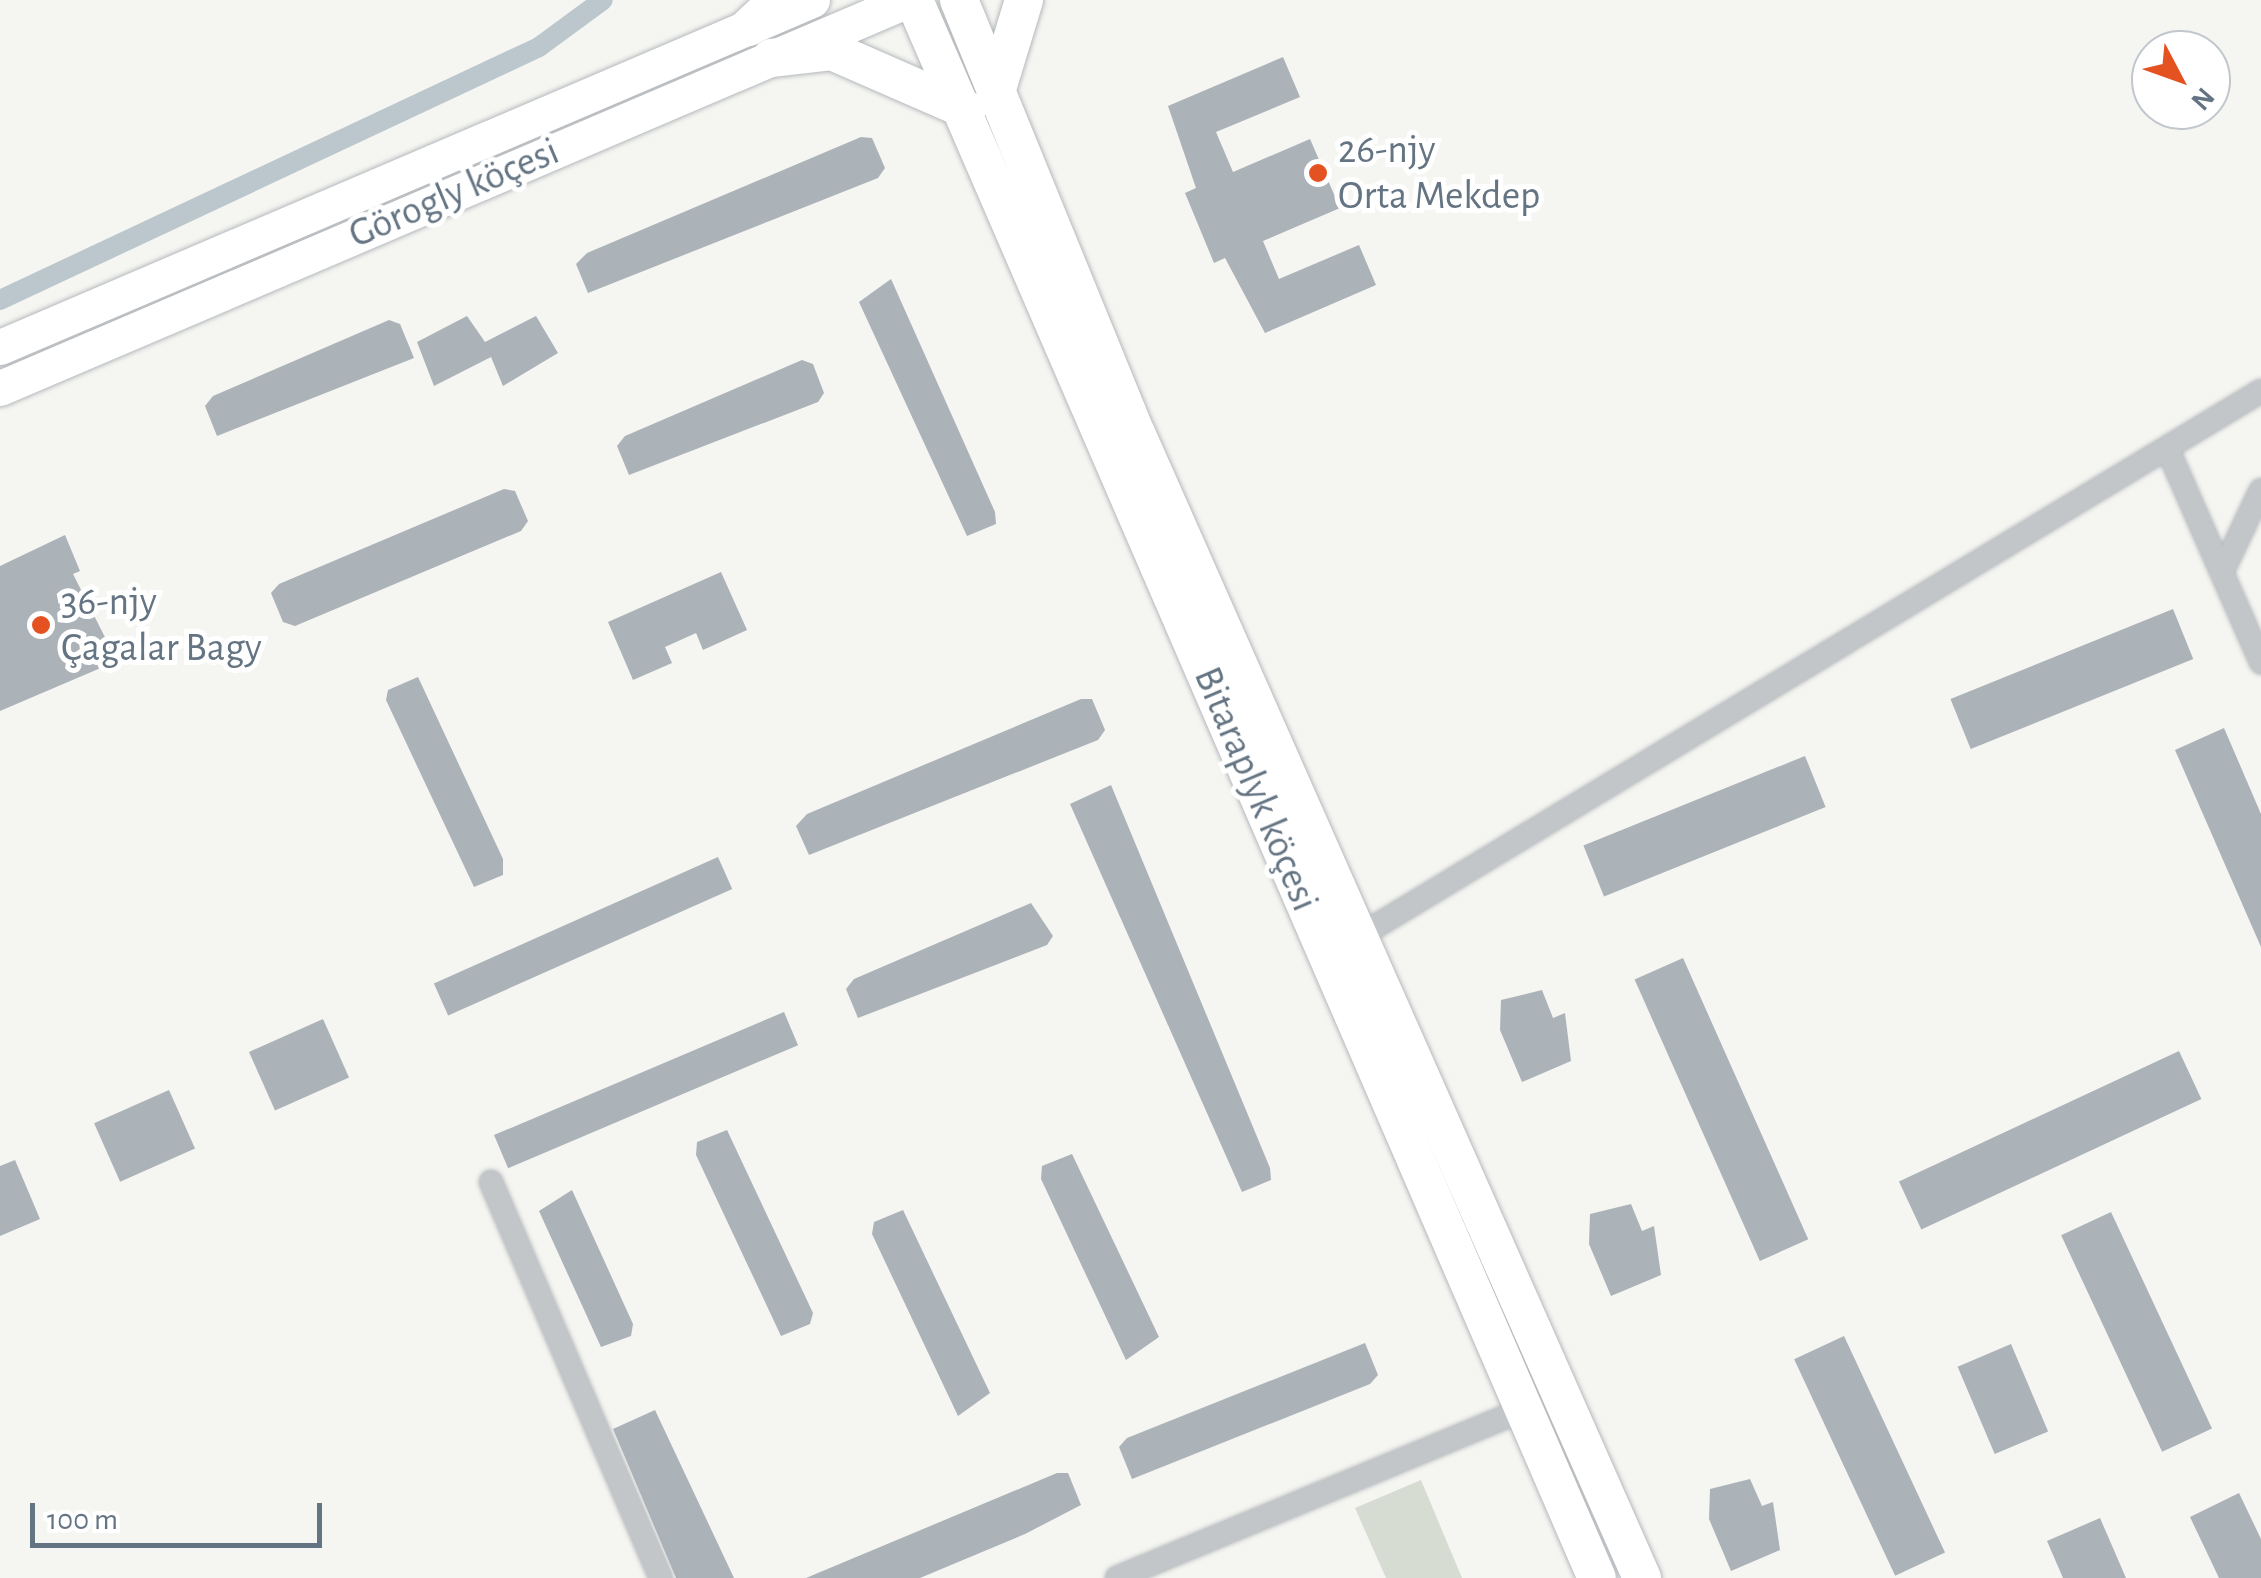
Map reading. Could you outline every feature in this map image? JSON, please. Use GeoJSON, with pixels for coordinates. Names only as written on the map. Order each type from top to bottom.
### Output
{"type":"FeatureCollection","features":[{"type":"Feature","properties":{"kind":"highway"},"geometry":{"type":"LineString","coordinates":[[749,27],[778,0]]}},
{"type":"Feature","properties":{"kind":"highway","name":"Bitaraplyk köçesi"},"geometry":{"type":"LineString","coordinates":[[911,0],[982,100],[1136,433],[1642,1578]]}},
{"type":"Feature","properties":{"kind":"highway","name":"Bitaraplyk köçesi"},"geometry":{"type":"LineString","coordinates":[[959,0],[982,100],[1597,1578]]}},
{"type":"Feature","properties":{"kind":"highway"},"geometry":{"type":"LineString","coordinates":[[770,58],[832,51],[982,100],[1024,0]]}},
{"type":"Feature","properties":{"kind":"main road","name":"Görogly köçesi"},"geometry":{"type":"LineString","coordinates":[[0,347],[812,0]]}},
{"type":"Feature","properties":{"kind":"main road","name":"Görogly köçesi"},"geometry":{"type":"LineString","coordinates":[[0,388],[911,0]]}},
{"type":"Feature","properties":{"kind":"street"},"geometry":{"type":"LineString","coordinates":[[1358,937],[1933,582],[2168,450],[2261,391]]}},
{"type":"Feature","properties":{"kind":"street"},"geometry":{"type":"LineString","coordinates":[[2168,450],[2224,568],[2261,662]]}},
{"type":"Feature","properties":{"kind":"street"},"geometry":{"type":"LineString","coordinates":[[2224,568],[2261,490]]}},
{"type":"Feature","properties":{"kind":"street"},"geometry":{"type":"LineString","coordinates":[[491,1182],[661,1578]]}},
{"type":"Feature","properties":{"kind":"street"},"geometry":{"type":"LineString","coordinates":[[1117,1578],[1524,1409]]}},
{"type":"Feature","properties":{"kind":"shaded area"},"geometry":{"type":"Polygon","coordinates":[[[1421,1480],[1462,1578],[1386,1578],[1355,1508],[1421,1480]]]}},
{"type":"Feature","properties":{"kind":"building"},"geometry":{"type":"Polygon","coordinates":[[[1283,57],[1300,97],[1216,132],[1233,172],[1310,139],[1340,208],[1263,241],[1279,279],[1359,245],[1376,285],[1265,333],[1225,258],[1214,263],[1185,193],[1196,188],[1168,106],[1283,57]]]}},
{"type":"Feature","properties":{"kind":"building"},"geometry":{"type":"Polygon","coordinates":[[[861,137],[872,138],[885,168],[878,178],[588,293],[576,264],[587,253],[861,137]]]}},
{"type":"Feature","properties":{"kind":"building"},"geometry":{"type":"Polygon","coordinates":[[[891,279],[995,512],[996,524],[967,536],[859,302],[891,279]]]}},
{"type":"Feature","properties":{"kind":"building"},"geometry":{"type":"Polygon","coordinates":[[[467,316],[485,342],[536,316],[558,353],[503,386],[491,357],[434,386],[417,342],[467,316]]]}},
{"type":"Feature","properties":{"kind":"building"},"geometry":{"type":"Polygon","coordinates":[[[389,320],[400,324],[414,358],[217,436],[205,406],[213,396],[389,320]]]}},
{"type":"Feature","properties":{"kind":"building"},"geometry":{"type":"Polygon","coordinates":[[[802,360],[813,364],[824,393],[818,402],[629,475],[617,446],[625,436],[802,360]]]}},
{"type":"Feature","properties":{"kind":"building"},"geometry":{"type":"Polygon","coordinates":[[[504,489],[515,491],[528,521],[521,531],[295,626],[283,622],[271,593],[279,584],[504,489]]]}},
{"type":"Feature","properties":{"kind":"building","name":"36-njy Çagalar Bagy"},"geometry":{"type":"Polygon","coordinates":[[[65,535],[80,571],[73,574],[117,661],[0,711],[0,566],[65,535]]]}},
{"type":"Feature","properties":{"kind":"building"},"geometry":{"type":"Polygon","coordinates":[[[721,572],[747,630],[703,650],[696,633],[665,647],[672,663],[633,680],[608,622],[721,572]]]}},
{"type":"Feature","properties":{"kind":"building"},"geometry":{"type":"Polygon","coordinates":[[[2173,609],[2193,659],[1971,749],[1950,699],[2173,609]]]}},
{"type":"Feature","properties":{"kind":"building"},"geometry":{"type":"Polygon","coordinates":[[[418,677],[503,859],[503,875],[474,887],[386,700],[388,690],[418,677]]]}},
{"type":"Feature","properties":{"kind":"building"},"geometry":{"type":"Polygon","coordinates":[[[1081,699],[1092,699],[1105,730],[1098,740],[809,855],[796,826],[807,814],[1081,699]]]}},
{"type":"Feature","properties":{"kind":"building"},"geometry":{"type":"Polygon","coordinates":[[[2224,728],[2261,814],[2261,947],[2175,750],[2224,728]]]}},
{"type":"Feature","properties":{"kind":"building"},"geometry":{"type":"Polygon","coordinates":[[[1805,756],[1826,807],[1604,897],[1583,846],[1805,756]]]}},
{"type":"Feature","properties":{"kind":"building"},"geometry":{"type":"Polygon","coordinates":[[[1111,785],[1270,1168],[1271,1180],[1242,1192],[1070,804],[1111,785]]]}},
{"type":"Feature","properties":{"kind":"building"},"geometry":{"type":"Polygon","coordinates":[[[718,857],[732,889],[448,1015],[434,983],[718,857]]]}},
{"type":"Feature","properties":{"kind":"building"},"geometry":{"type":"Polygon","coordinates":[[[1031,903],[1053,936],[1047,945],[858,1018],[846,989],[854,979],[1031,903]]]}},
{"type":"Feature","properties":{"kind":"building"},"geometry":{"type":"Polygon","coordinates":[[[1683,958],[1808,1239],[1760,1261],[1635,980],[1683,958]]]}},
{"type":"Feature","properties":{"kind":"building"},"geometry":{"type":"Polygon","coordinates":[[[1542,990],[1553,1018],[1565,1013],[1571,1061],[1522,1082],[1500,1030],[1501,1000],[1542,990]]]}},
{"type":"Feature","properties":{"kind":"building"},"geometry":{"type":"Polygon","coordinates":[[[784,1012],[798,1045],[508,1168],[494,1135],[784,1012]]]}},
{"type":"Feature","properties":{"kind":"building"},"geometry":{"type":"Polygon","coordinates":[[[323,1019],[349,1077],[275,1110],[249,1052],[323,1019]]]}},
{"type":"Feature","properties":{"kind":"building"},"geometry":{"type":"Polygon","coordinates":[[[2179,1051],[2201,1099],[1921,1230],[1899,1182],[2179,1051]]]}},
{"type":"Feature","properties":{"kind":"building"},"geometry":{"type":"Polygon","coordinates":[[[169,1090],[195,1148],[120,1182],[94,1123],[169,1090]]]}},
{"type":"Feature","properties":{"kind":"building"},"geometry":{"type":"Polygon","coordinates":[[[727,1130],[813,1313],[810,1324],[781,1336],[696,1155],[697,1142],[727,1130]]]}},
{"type":"Feature","properties":{"kind":"building"},"geometry":{"type":"Polygon","coordinates":[[[1072,1154],[1159,1337],[1126,1360],[1041,1179],[1042,1166],[1072,1154]]]}},
{"type":"Feature","properties":{"kind":"building"},"geometry":{"type":"Polygon","coordinates":[[[15,1160],[40,1219],[0,1236],[0,1166],[15,1160]]]}},
{"type":"Feature","properties":{"kind":"building"},"geometry":{"type":"Polygon","coordinates":[[[572,1190],[633,1324],[631,1336],[601,1347],[539,1211],[572,1190]]]}},
{"type":"Feature","properties":{"kind":"building"},"geometry":{"type":"Polygon","coordinates":[[[1631,1204],[1642,1231],[1654,1226],[1661,1275],[1611,1296],[1589,1244],[1590,1214],[1631,1204]]]}},
{"type":"Feature","properties":{"kind":"building"},"geometry":{"type":"Polygon","coordinates":[[[903,1210],[990,1393],[958,1416],[872,1234],[874,1222],[903,1210]]]}},
{"type":"Feature","properties":{"kind":"building"},"geometry":{"type":"Polygon","coordinates":[[[2111,1212],[2212,1429],[2162,1452],[2061,1235],[2111,1212]]]}},
{"type":"Feature","properties":{"kind":"building"},"geometry":{"type":"Polygon","coordinates":[[[1844,1336],[1945,1553],[1895,1576],[1794,1359],[1844,1336]]]}},
{"type":"Feature","properties":{"kind":"building"},"geometry":{"type":"Polygon","coordinates":[[[1365,1343],[1378,1375],[1370,1384],[1132,1479],[1119,1447],[1127,1438],[1365,1343]]]}},
{"type":"Feature","properties":{"kind":"building"},"geometry":{"type":"Polygon","coordinates":[[[2011,1344],[2048,1431],[1995,1454],[1958,1367],[2011,1344]]]}},
{"type":"Feature","properties":{"kind":"building"},"geometry":{"type":"Polygon","coordinates":[[[655,1410],[734,1578],[676,1578],[613,1429],[655,1410]]]}},
{"type":"Feature","properties":{"kind":"building"},"geometry":{"type":"Polygon","coordinates":[[[1057,1473],[1068,1473],[1081,1505],[1025,1534],[920,1578],[806,1578],[1057,1473]]]}},
{"type":"Feature","properties":{"kind":"building"},"geometry":{"type":"Polygon","coordinates":[[[1750,1479],[1762,1506],[1773,1502],[1780,1550],[1731,1571],[1709,1519],[1710,1489],[1750,1479]]]}},
{"type":"Feature","properties":{"kind":"building"},"geometry":{"type":"Polygon","coordinates":[[[2239,1493],[2261,1539],[2261,1578],[2219,1578],[2190,1517],[2239,1493]]]}},
{"type":"Feature","properties":{"kind":"building"},"geometry":{"type":"Polygon","coordinates":[[[2100,1518],[2126,1578],[2063,1578],[2047,1541],[2100,1518]]]}},
{"type":"Feature","properties":{"kind":"waterway"},"geometry":{"type":"LineString","coordinates":[[0,300],[539,47],[603,0]]}},
{"type":"Feature","properties":{"kind":"place","name":"26-njy Orta Mekdep"},"geometry":{"type":"Point","coordinates":[1318,173]}},
{"type":"Feature","properties":{"kind":"place","name":"36-njy Çagalar Bagy"},"geometry":{"type":"Point","coordinates":[41,625]}}]}
